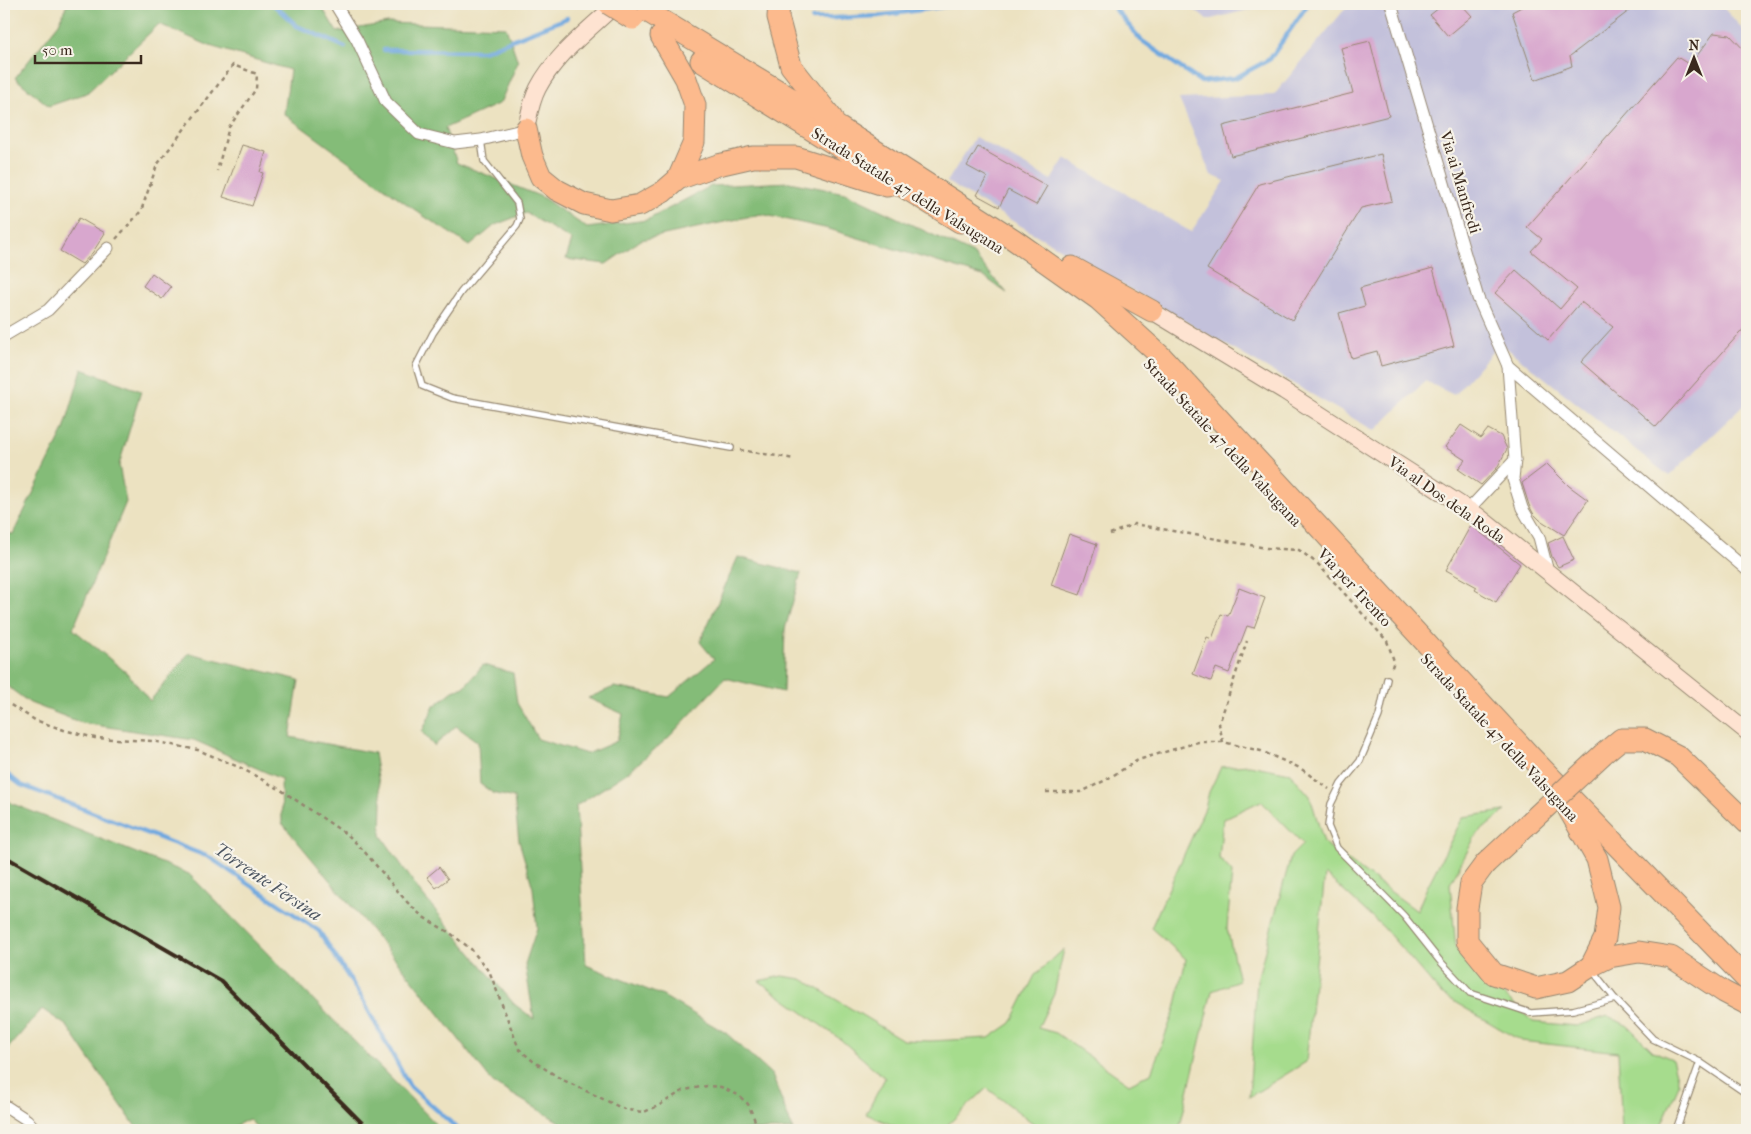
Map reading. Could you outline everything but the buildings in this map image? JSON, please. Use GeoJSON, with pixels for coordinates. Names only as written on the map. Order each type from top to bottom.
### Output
{"type":"FeatureCollection","features":[{"type":"Feature","properties":{"kind":"highway","name":"Strada Statale 47 della Valsugana"},"geometry":{"type":"LineString","coordinates":[[609,4],[635,10],[840,128],[1013,239],[1098,299],[1163,358],[1532,758],[1747,980]]}},
{"type":"Feature","properties":{"kind":"highway"},"geometry":{"type":"LineString","coordinates":[[779,4],[778,17],[791,66],[840,128]]}},
{"type":"Feature","properties":{"kind":"highway","name":"Strada Statale 47 della Valsugana"},"geometry":{"type":"LineString","coordinates":[[635,10],[661,36],[925,199],[1046,278],[1118,335],[1151,365],[1568,810],[1647,891],[1747,988]]}},
{"type":"Feature","properties":{"kind":"highway"},"geometry":{"type":"LineString","coordinates":[[661,36],[686,79],[694,105],[694,142],[678,179]]}},
{"type":"Feature","properties":{"kind":"highway"},"geometry":{"type":"LineString","coordinates":[[526,129],[532,156],[541,176],[557,190],[584,204],[610,210],[640,205],[663,192],[678,179],[718,165],[753,157],[796,157],[925,199]]}},
{"type":"Feature","properties":{"kind":"highway"},"geometry":{"type":"LineString","coordinates":[[1013,239],[1088,275],[1152,311]]}},
{"type":"Feature","properties":{"kind":"highway"},"geometry":{"type":"LineString","coordinates":[[1747,823],[1678,756],[1645,739],[1621,739],[1485,864],[1471,883],[1467,908],[1467,941],[1494,974],[1536,988],[1568,981],[1587,968],[1609,957],[1639,952],[1671,957],[1724,992],[1747,1004]]}},
{"type":"Feature","properties":{"kind":"highway"},"geometry":{"type":"LineString","coordinates":[[1568,810],[1596,859],[1609,907],[1605,938],[1587,968]]}},
{"type":"Feature","properties":{"kind":"main road"},"geometry":{"type":"LineString","coordinates":[[526,129],[534,98],[549,69],[616,4]]}},
{"type":"Feature","properties":{"kind":"main road","name":"Via al Dos dela Roda"},"geometry":{"type":"LineString","coordinates":[[1152,311],[1284,391],[1469,509],[1747,732]]}},
{"type":"Feature","properties":{"kind":"street"},"geometry":{"type":"LineString","coordinates":[[336,4],[357,40],[386,102],[419,134],[455,143],[481,140],[526,129]]}},
{"type":"Feature","properties":{"kind":"street","name":"Via ai Manfredi"},"geometry":{"type":"LineString","coordinates":[[1391,4],[1478,298],[1508,366],[1515,460],[1513,479],[1522,508],[1539,537],[1548,572]]}},
{"type":"Feature","properties":{"kind":"street"},"geometry":{"type":"LineString","coordinates":[[4,336],[48,310],[108,248]]}},
{"type":"Feature","properties":{"kind":"street","name":"Via ai Manfredi"},"geometry":{"type":"LineString","coordinates":[[1508,366],[1747,570]]}},
{"type":"Feature","properties":{"kind":"street"},"geometry":{"type":"LineString","coordinates":[[1469,509],[1515,460]]}},
{"type":"Feature","properties":{"kind":"street"},"geometry":{"type":"LineString","coordinates":[[4,1105],[27,1120],[36,1130]]}},
{"type":"Feature","properties":{"kind":"lane"},"geometry":{"type":"LineString","coordinates":[[481,140],[484,161],[517,202],[520,219],[517,226],[460,292],[433,333],[416,366],[422,386],[452,398],[731,448]]}},
{"type":"Feature","properties":{"kind":"lane"},"geometry":{"type":"LineString","coordinates":[[1387,679],[1379,716],[1360,761],[1341,784],[1331,804],[1328,826],[1337,848],[1404,916],[1439,960],[1470,993],[1531,1013],[1574,1010],[1615,999]]}},
{"type":"Feature","properties":{"kind":"lane"},"geometry":{"type":"LineString","coordinates":[[1587,968],[1596,975],[1615,999],[1653,1038],[1700,1062],[1747,1094]]}},
{"type":"Feature","properties":{"kind":"lane"},"geometry":{"type":"LineString","coordinates":[[1676,1130],[1700,1062]]}},
{"type":"Feature","properties":{"kind":"path"},"geometry":{"type":"LineString","coordinates":[[108,248],[141,211],[157,165],[233,65],[257,74],[256,89],[228,127],[217,171]]}},
{"type":"Feature","properties":{"kind":"path"},"geometry":{"type":"LineString","coordinates":[[731,448],[795,459]]}},
{"type":"Feature","properties":{"kind":"path","name":"Via per Trento"},"geometry":{"type":"LineString","coordinates":[[1110,534],[1135,524],[1266,548],[1300,550],[1318,564],[1387,642],[1394,661],[1387,679]]}},
{"type":"Feature","properties":{"kind":"path"},"geometry":{"type":"LineString","coordinates":[[1223,742],[1219,724],[1247,641]]}},
{"type":"Feature","properties":{"kind":"path"},"geometry":{"type":"LineString","coordinates":[[4,701],[34,720],[95,738],[152,741],[198,750],[241,768],[281,790],[349,836],[407,902],[423,917],[450,933],[471,949],[490,973],[519,1049],[533,1062],[561,1079],[626,1110],[644,1112],[684,1090],[706,1086],[721,1088],[738,1095],[748,1104],[759,1130]]}},
{"type":"Feature","properties":{"kind":"path"},"geometry":{"type":"LineString","coordinates":[[1046,792],[1081,792],[1104,781],[1138,760],[1198,742],[1223,742],[1261,752],[1300,768],[1336,794]]}},
{"type":"Feature","properties":{"kind":"shaded area"},"geometry":{"type":"Polygon","coordinates":[[[1187,4],[1272,4],[1207,20],[1187,4]]]}},
{"type":"Feature","properties":{"kind":"shaded area"},"geometry":{"type":"Polygon","coordinates":[[[1349,4],[1720,4],[1747,34],[1747,402],[1669,476],[1500,343],[1454,395],[1425,381],[1375,431],[947,182],[975,137],[1051,180],[1065,158],[1191,232],[1225,181],[1211,175],[1179,99],[1274,95],[1349,4]]]}},
{"type":"Feature","properties":{"kind":"green space"},"geometry":{"type":"Polygon","coordinates":[[[67,4],[320,4],[337,32],[388,23],[506,27],[518,62],[500,103],[445,128],[457,163],[542,197],[587,228],[647,220],[711,186],[789,182],[845,193],[973,254],[1007,293],[983,276],[829,229],[761,214],[641,240],[606,264],[566,259],[572,240],[526,213],[495,225],[470,246],[422,215],[284,114],[290,70],[210,46],[159,24],[87,93],[49,106],[15,78],[59,23],[67,4]]]}},
{"type":"Feature","properties":{"kind":"green space"},"geometry":{"type":"Polygon","coordinates":[[[82,369],[141,391],[119,465],[126,502],[73,629],[127,673],[150,701],[189,653],[299,680],[290,737],[374,753],[382,802],[381,835],[420,892],[514,1004],[534,1019],[525,964],[537,928],[533,888],[519,841],[514,798],[493,793],[480,784],[478,742],[456,726],[434,746],[422,732],[434,706],[453,691],[464,687],[483,665],[513,673],[517,703],[538,739],[587,754],[617,741],[623,714],[588,698],[614,687],[669,697],[714,659],[700,642],[738,557],[801,573],[785,629],[783,692],[725,678],[668,738],[628,772],[576,806],[586,965],[663,996],[726,1033],[772,1075],[793,1130],[573,1130],[493,1083],[411,978],[282,823],[281,779],[194,740],[82,723],[30,703],[4,684],[4,533],[13,534],[64,430],[82,369]]]}},
{"type":"Feature","properties":{"kind":"green space"},"geometry":{"type":"Polygon","coordinates":[[[1249,765],[1290,773],[1310,796],[1324,843],[1417,911],[1427,887],[1463,817],[1505,811],[1476,835],[1450,884],[1456,949],[1533,1022],[1577,1026],[1608,1016],[1628,1026],[1653,1051],[1672,1059],[1679,1085],[1659,1130],[1622,1130],[1618,1052],[1521,1041],[1441,994],[1383,927],[1325,874],[1306,1062],[1249,1097],[1257,980],[1291,856],[1303,844],[1261,801],[1223,819],[1219,858],[1232,872],[1227,928],[1239,981],[1212,991],[1179,1130],[1042,1130],[987,1088],[942,1130],[904,1130],[866,1114],[885,1078],[840,1039],[759,981],[782,976],[802,979],[903,1040],[930,1041],[989,1038],[1011,1023],[1035,975],[1064,949],[1054,994],[1038,1028],[1056,1033],[1129,1084],[1151,1073],[1175,1009],[1186,959],[1151,928],[1205,808],[1209,792],[1221,767],[1249,765]]]}},
{"type":"Feature","properties":{"kind":"green space"},"geometry":{"type":"Polygon","coordinates":[[[4,797],[13,804],[189,874],[442,1130],[259,1130],[249,1119],[227,1130],[138,1130],[67,1026],[42,1009],[4,1053],[4,797]]]}},
{"type":"Feature","properties":{"kind":"waterway"},"geometry":{"type":"LineString","coordinates":[[273,4],[297,26],[345,47]]}},
{"type":"Feature","properties":{"kind":"waterway"},"geometry":{"type":"LineString","coordinates":[[812,19],[878,16],[962,4]]}},
{"type":"Feature","properties":{"kind":"waterway"},"geometry":{"type":"LineString","coordinates":[[1111,4],[1141,40],[1201,82],[1235,78],[1270,59],[1308,4]]}},
{"type":"Feature","properties":{"kind":"waterway"},"geometry":{"type":"LineString","coordinates":[[384,50],[484,51],[567,18]]}},
{"type":"Feature","properties":{"kind":"waterway","name":"Torrente Fersina"},"geometry":{"type":"LineString","coordinates":[[4,772],[21,785],[209,857],[319,931],[360,995],[409,1085],[459,1130]]}},
{"type":"Feature","properties":{"kind":"railway"},"geometry":{"type":"LineString","coordinates":[[4,856],[221,981],[369,1130]]}}]}
